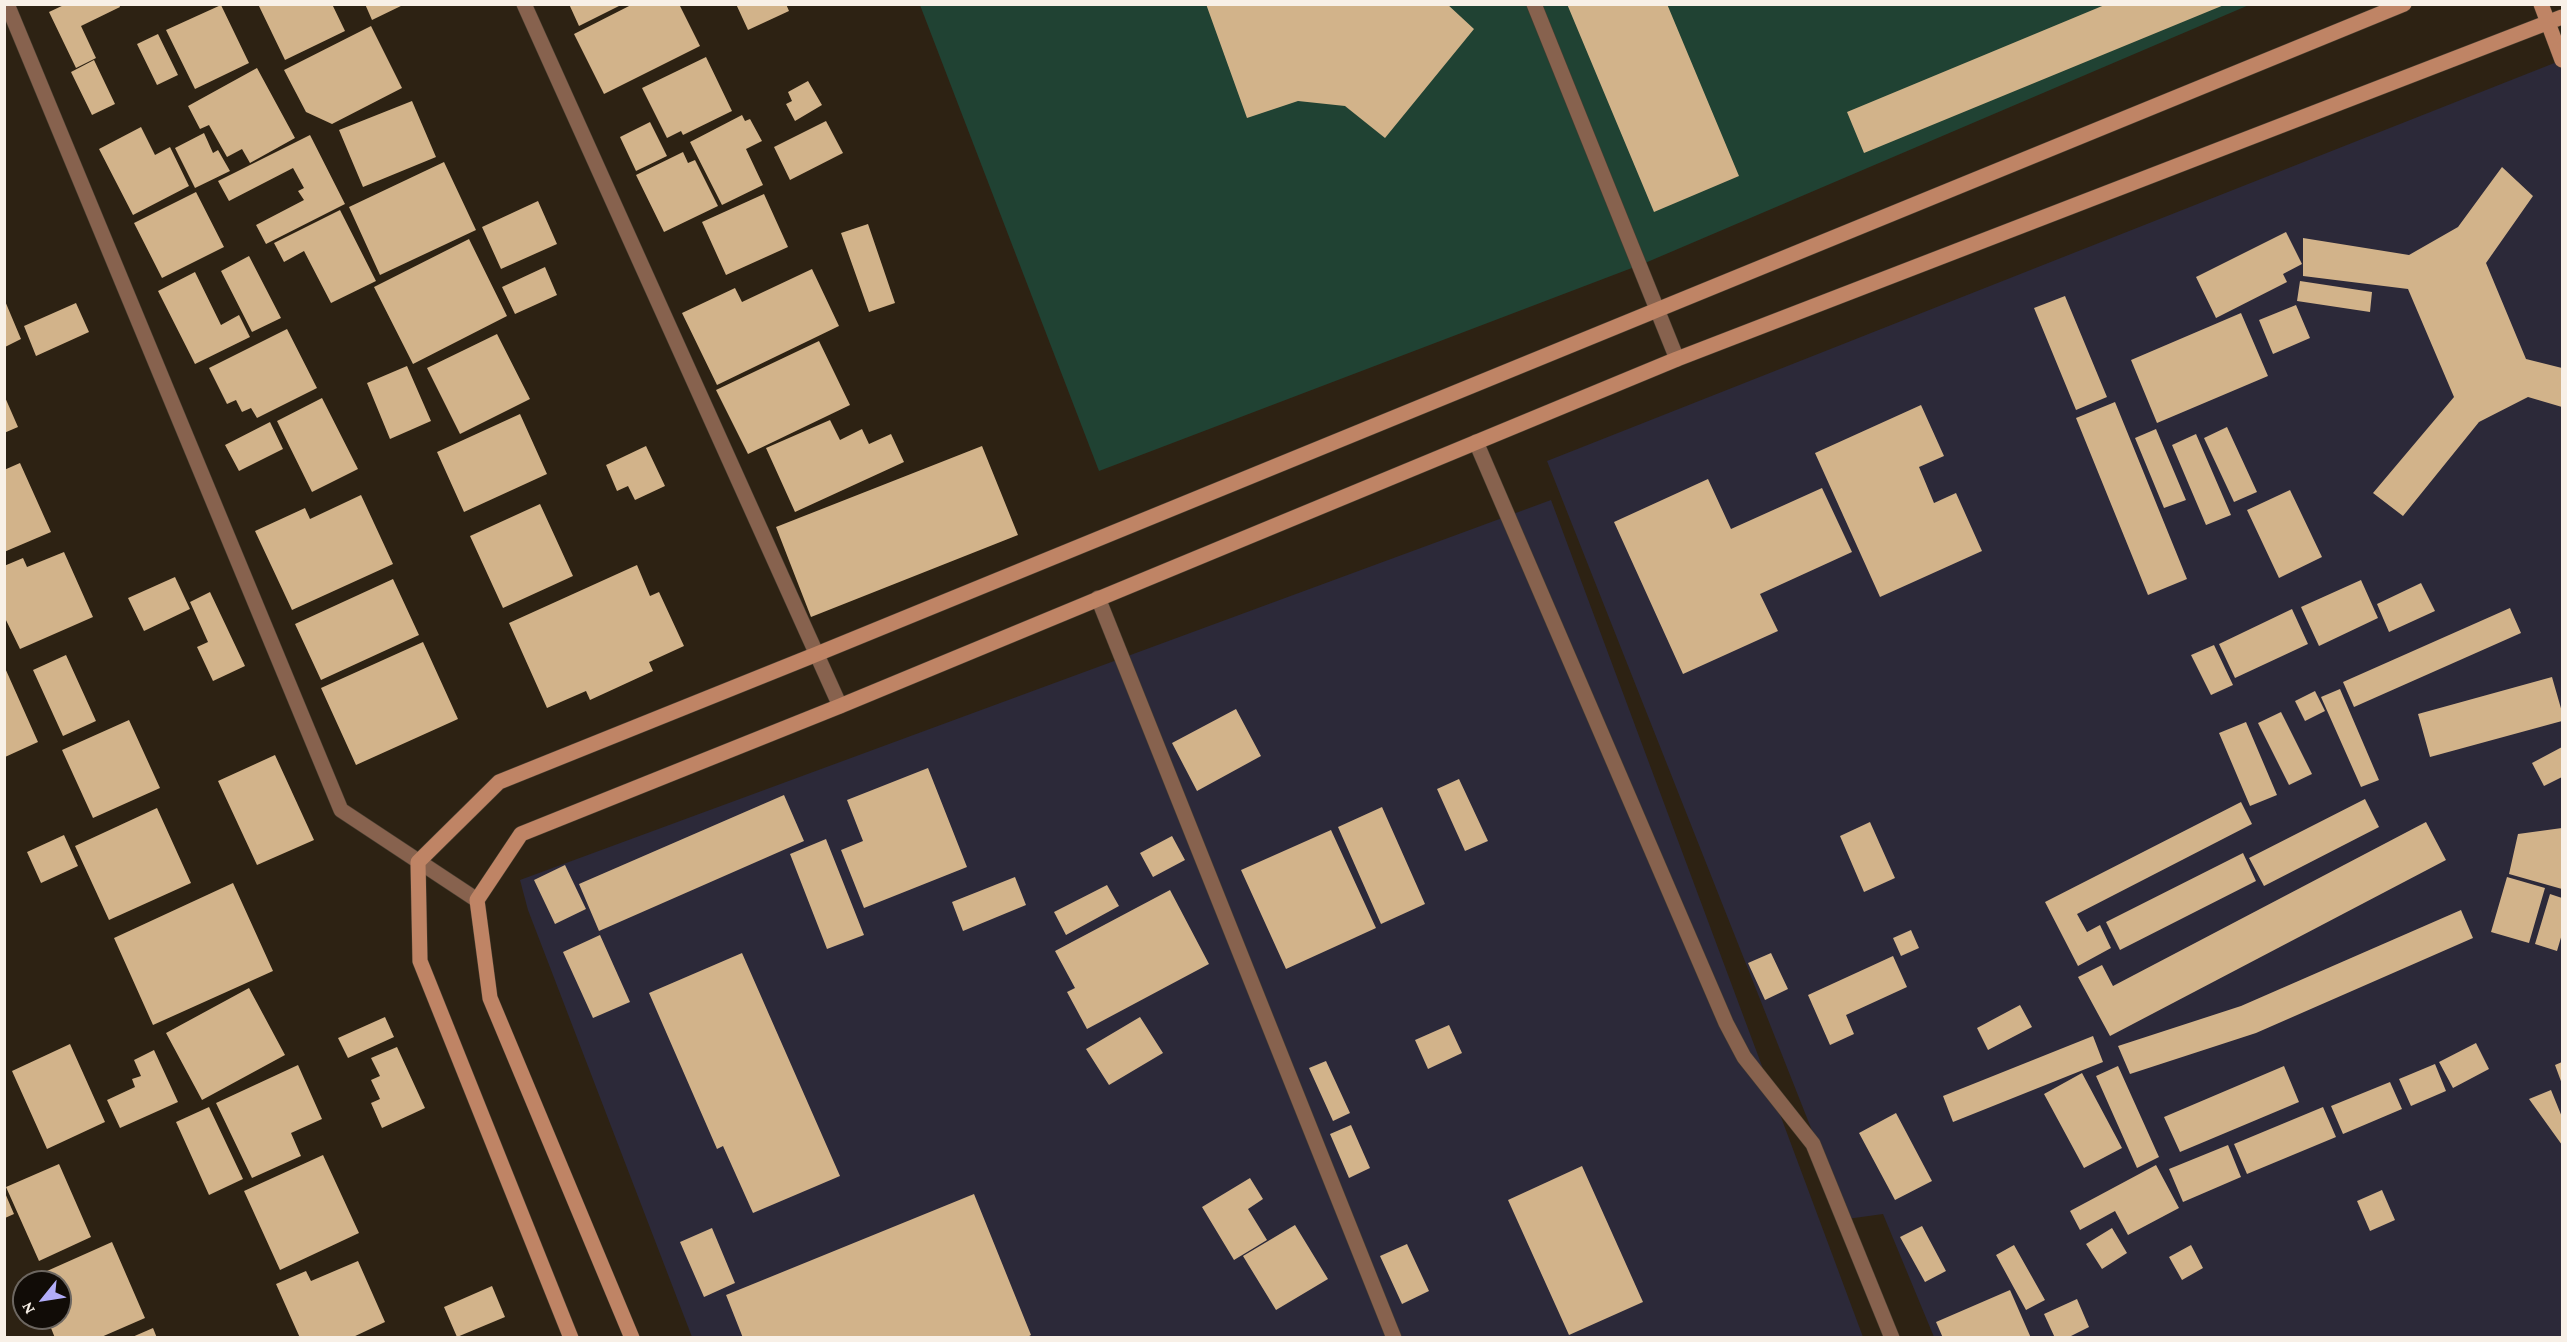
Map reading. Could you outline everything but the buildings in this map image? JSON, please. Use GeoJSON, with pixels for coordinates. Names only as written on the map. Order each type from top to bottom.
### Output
{"type":"FeatureCollection","features":[{"type":"Feature","properties":{"kind":"street"},"geometry":{"type":"LineString","coordinates":[[7,4],[341,810],[477,900]]}},
{"type":"Feature","properties":{"kind":"street"},"geometry":{"type":"LineString","coordinates":[[524,4],[840,706]]}},
{"type":"Feature","properties":{"kind":"street"},"geometry":{"type":"LineString","coordinates":[[1534,4],[1677,359]]}},
{"type":"Feature","properties":{"kind":"street"},"geometry":{"type":"LineString","coordinates":[[571,1338],[420,961],[418,862],[499,782],[2404,4]]}},
{"type":"Feature","properties":{"kind":"street"},"geometry":{"type":"LineString","coordinates":[[2541,4],[2555,19],[2562,60]]}},
{"type":"Feature","properties":{"kind":"street"},"geometry":{"type":"LineString","coordinates":[[632,1338],[490,998],[477,900],[521,834],[840,706],[1098,597],[1677,359],[2555,19]]}},
{"type":"Feature","properties":{"kind":"street"},"geometry":{"type":"LineString","coordinates":[[1476,442],[1726,1023],[1744,1057],[1813,1144],[1892,1338]]}},
{"type":"Feature","properties":{"kind":"street"},"geometry":{"type":"LineString","coordinates":[[1098,597],[1394,1338]]}},
{"type":"Feature","properties":{"kind":"shaded area"},"geometry":{"type":"Polygon","coordinates":[[[2562,60],[2562,1337],[1934,1337],[1883,1214],[1847,1219],[1547,461],[2562,60]]]}},
{"type":"Feature","properties":{"kind":"shaded area"},"geometry":{"type":"Polygon","coordinates":[[[1551,500],[1863,1337],[692,1337],[528,910],[520,880],[1551,500]]]}},
{"type":"Feature","properties":{"kind":"green space"},"geometry":{"type":"Polygon","coordinates":[[[920,5],[2249,5],[1645,263],[1099,471],[920,5]]]}}]}
